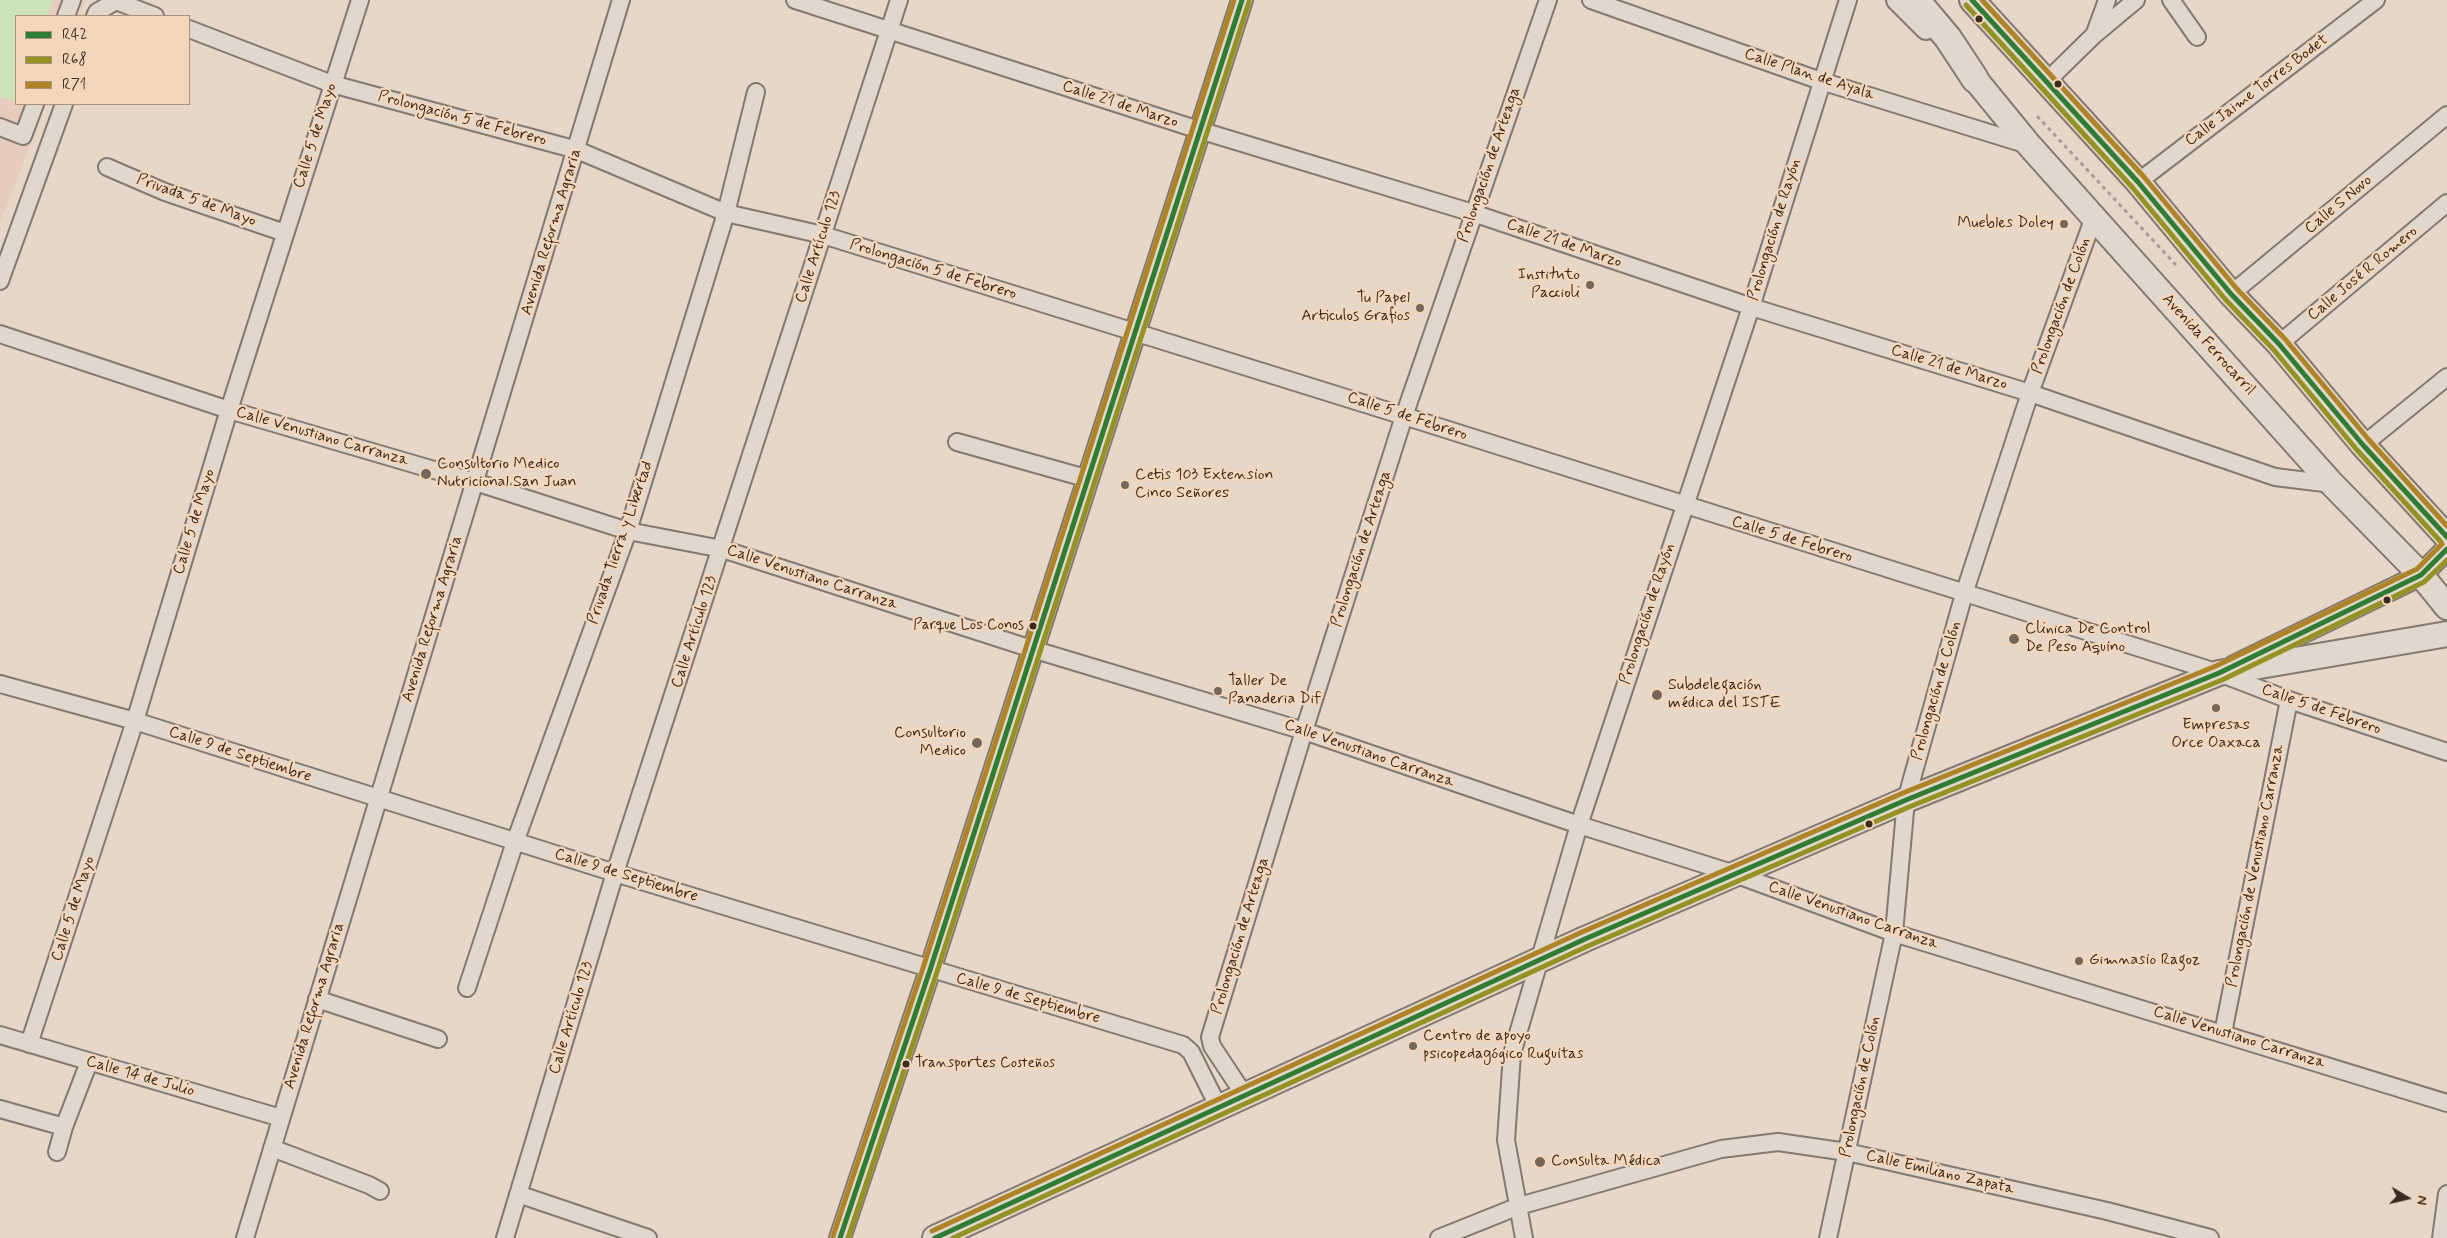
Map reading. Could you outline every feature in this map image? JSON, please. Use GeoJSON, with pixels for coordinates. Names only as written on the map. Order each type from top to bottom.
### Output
{"type":"FeatureCollection","features":[{"type":"Feature","properties":{"kind":"main road","name":"Avenida Ferrocarril"},"geometry":{"type":"LineString","coordinates":[[1916,0],[1948,38],[1975,79],[2029,145],[2332,484],[2421,575],[2447,607]]}},
{"type":"Feature","properties":{"kind":"main road"},"geometry":{"type":"LineString","coordinates":[[1972,0],[2138,182],[2231,294],[2279,344],[2363,444],[2447,538]]}},
{"type":"Feature","properties":{"kind":"main road"},"geometry":{"type":"LineString","coordinates":[[935,1238],[1538,961],[1734,874],[1906,800],[2219,673],[2447,634]]}},
{"type":"Feature","properties":{"kind":"street"},"geometry":{"type":"LineString","coordinates":[[66,15],[72,0]]}},
{"type":"Feature","properties":{"kind":"street","name":"Calle 5 de Mayo"},"geometry":{"type":"LineString","coordinates":[[29,1044],[135,721],[229,410],[360,0]]}},
{"type":"Feature","properties":{"kind":"street","name":"Avenida Reforma Agraria"},"geometry":{"type":"LineString","coordinates":[[245,1238],[621,0]]}},
{"type":"Feature","properties":{"kind":"street","name":"Calle 21 de Marzo"},"geometry":{"type":"LineString","coordinates":[[796,0],[1199,130],[1473,213],[1751,307],[2030,393],[2275,477],[2332,484]]}},
{"type":"Feature","properties":{"kind":"street","name":"Calle Artículo 123"},"geometry":{"type":"LineString","coordinates":[[505,1238],[615,873],[722,549],[899,0]]}},
{"type":"Feature","properties":{"kind":"street"},"geometry":{"type":"LineString","coordinates":[[840,1238],[930,970],[1242,0]]}},
{"type":"Feature","properties":{"kind":"street","name":"Prolongación de Arteaga"},"geometry":{"type":"LineString","coordinates":[[1245,1096],[1212,1046],[1210,1037],[1304,731],[1404,416],[1548,0]]}},
{"type":"Feature","properties":{"kind":"street","name":"Calle Plan de Ayala"},"geometry":{"type":"LineString","coordinates":[[1591,0],[1821,81],[2029,145]]}},
{"type":"Feature","properties":{"kind":"street","name":"Prolongación de Rayón"},"geometry":{"type":"LineString","coordinates":[[1524,1238],[1506,1140],[1512,1054],[1578,825],[1751,307],[1848,0]]}},
{"type":"Feature","properties":{"kind":"street","name":"Avenida Ferrocarril"},"geometry":{"type":"LineString","coordinates":[[1898,0],[1975,79]]}},
{"type":"Feature","properties":{"kind":"street"},"geometry":{"type":"LineString","coordinates":[[2094,35],[2107,0]]}},
{"type":"Feature","properties":{"kind":"street"},"geometry":{"type":"LineString","coordinates":[[2047,81],[2094,35],[2136,0]]}},
{"type":"Feature","properties":{"kind":"street"},"geometry":{"type":"LineString","coordinates":[[2171,0],[2197,37]]}},
{"type":"Feature","properties":{"kind":"street","name":"Calle Jaime Torres Bodet"},"geometry":{"type":"LineString","coordinates":[[2138,182],[2376,0]]}},
{"type":"Feature","properties":{"kind":"street"},"geometry":{"type":"LineString","coordinates":[[95,15],[96,12],[116,1],[151,15]]}},
{"type":"Feature","properties":{"kind":"street","name":"Prolongación 5 de Febrero"},"geometry":{"type":"LineString","coordinates":[[190,29],[332,84],[577,150],[726,213],[823,236],[1136,333]]}},
{"type":"Feature","properties":{"kind":"street","name":"Privada Tierra y Libertad"},"geometry":{"type":"LineString","coordinates":[[467,988],[515,842],[628,530],[726,213],[756,92]]}},
{"type":"Feature","properties":{"kind":"street"},"geometry":{"type":"LineString","coordinates":[[0,127],[24,136],[35,105]]}},
{"type":"Feature","properties":{"kind":"street"},"geometry":{"type":"LineString","coordinates":[[0,281],[64,105]]}},
{"type":"Feature","properties":{"kind":"street","name":"Calle S Novo"},"geometry":{"type":"LineString","coordinates":[[2231,294],[2447,115]]}},
{"type":"Feature","properties":{"kind":"street","name":"Privada 5 de Mayo"},"geometry":{"type":"LineString","coordinates":[[107,167],[165,192],[285,233]]}},
{"type":"Feature","properties":{"kind":"street","name":"Calle José R Romero"},"geometry":{"type":"LineString","coordinates":[[2279,344],[2447,203]]}},
{"type":"Feature","properties":{"kind":"street","name":"Prolongación de Colón"},"geometry":{"type":"LineString","coordinates":[[1828,1238],[1894,934],[1906,800],[1964,594],[2030,393],[2094,217]]}},
{"type":"Feature","properties":{"kind":"street","name":"Calle 5 de Febrero"},"geometry":{"type":"LineString","coordinates":[[1136,333],[2219,673],[2288,700],[2447,752]]}},
{"type":"Feature","properties":{"kind":"street","name":"Calle Venustiano Carranza"},"geometry":{"type":"LineString","coordinates":[[0,334],[229,410],[475,482],[628,530],[722,549],[1032,649],[1304,731],[1578,825],[1734,874],[1894,934],[2447,1103]]}},
{"type":"Feature","properties":{"kind":"street"},"geometry":{"type":"LineString","coordinates":[[2363,444],[2447,377]]}},
{"type":"Feature","properties":{"kind":"street"},"geometry":{"type":"LineString","coordinates":[[957,442],[1089,479]]}},
{"type":"Feature","properties":{"kind":"street"},"geometry":{"type":"LineString","coordinates":[[2219,673],[2421,575],[2447,549]]}},
{"type":"Feature","properties":{"kind":"street","name":"Calle 9 de Septiembre"},"geometry":{"type":"LineString","coordinates":[[0,684],[135,721],[615,873],[930,970],[1183,1045],[1191,1052],[1219,1108]]}},
{"type":"Feature","properties":{"kind":"street","name":"Prolongación de Venustiano Carranza"},"geometry":{"type":"LineString","coordinates":[[2223,1033],[2288,700]]}},
{"type":"Feature","properties":{"kind":"street"},"geometry":{"type":"LineString","coordinates":[[317,999],[438,1039]]}},
{"type":"Feature","properties":{"kind":"street","name":"Calle 14 de Julio"},"geometry":{"type":"LineString","coordinates":[[0,1035],[281,1118]]}},
{"type":"Feature","properties":{"kind":"street"},"geometry":{"type":"LineString","coordinates":[[57,1152],[64,1127],[89,1062]]}},
{"type":"Feature","properties":{"kind":"street"},"geometry":{"type":"LineString","coordinates":[[0,1109],[64,1127]]}},
{"type":"Feature","properties":{"kind":"street","name":"Calle Emiliano Zapata"},"geometry":{"type":"LineString","coordinates":[[1440,1238],[1519,1206],[1721,1149],[1778,1142],[1847,1152],[2210,1238]]}},
{"type":"Feature","properties":{"kind":"street"},"geometry":{"type":"LineString","coordinates":[[272,1148],[369,1185],[380,1191]]}},
{"type":"Feature","properties":{"kind":"street"},"geometry":{"type":"LineString","coordinates":[[518,1194],[648,1238]]}},
{"type":"Feature","properties":{"kind":"street"},"geometry":{"type":"LineString","coordinates":[[2441,1238],[2447,1194]]}},
{"type":"Feature","properties":{"kind":"shaded area"},"geometry":{"type":"Polygon","coordinates":[[[0,0],[86,0],[79,15],[15,15],[15,105],[46,105],[0,223],[0,0]]]}},
{"type":"Feature","properties":{"kind":"green space"},"geometry":{"type":"Polygon","coordinates":[[[0,0],[53,0],[47,15],[15,15],[15,102],[0,97],[0,0]]]}},
{"type":"Feature","properties":{"kind":"transit line","name":"R71"},"geometry":{"type":"LineString","coordinates":[[833,1236],[923,968],[1234,0]]}},
{"type":"Feature","properties":{"kind":"transit line","name":"R42"},"geometry":{"type":"LineString","coordinates":[[840,1238],[930,970],[1242,0]]}},
{"type":"Feature","properties":{"kind":"transit line","name":"R42"},"geometry":{"type":"LineString","coordinates":[[1972,0],[2138,182],[2231,294],[2279,344],[2363,445],[2447,537]]}},
{"type":"Feature","properties":{"kind":"transit line","name":"R71"},"geometry":{"type":"LineString","coordinates":[[1982,0],[2144,177],[2237,289],[2285,339],[2369,440],[2447,526]]}},
{"type":"Feature","properties":{"kind":"transit line","name":"R68"},"geometry":{"type":"LineString","coordinates":[[848,1238],[937,972],[1249,2]]}},
{"type":"Feature","properties":{"kind":"transit line","name":"R68"},"geometry":{"type":"LineString","coordinates":[[1966,5],[2132,187],[2225,299],[2273,349],[2357,450],[2441,542]]}},
{"type":"Feature","properties":{"kind":"transit line","name":"R71"},"geometry":{"type":"LineString","coordinates":[[932,1231],[1582,932],[1903,793],[2216,666],[2417,569],[2442,544]]}},
{"type":"Feature","properties":{"kind":"transit line","name":"R42"},"geometry":{"type":"LineString","coordinates":[[935,1238],[1585,939],[1906,800],[2219,673],[2421,575],[2447,549]]}},
{"type":"Feature","properties":{"kind":"transit line","name":"R68"},"geometry":{"type":"LineString","coordinates":[[953,1238],[1588,946],[1909,807],[2222,680],[2424,582],[2447,560]]}},
{"type":"Feature","properties":{"kind":"place","name":"Muebles Doley"},"geometry":{"type":"Point","coordinates":[2064,224]}},
{"type":"Feature","properties":{"kind":"place","name":"Instituto Paccioli"},"geometry":{"type":"Point","coordinates":[1590,285]}},
{"type":"Feature","properties":{"kind":"place","name":"Tu Papel Articulos Grafios"},"geometry":{"type":"Point","coordinates":[1420,308]}},
{"type":"Feature","properties":{"kind":"place","name":"Consultorio Medico Nutricional San Juan"},"geometry":{"type":"Point","coordinates":[426,474]}},
{"type":"Feature","properties":{"kind":"place","name":"Cetis 103 Extension Cinco Señores"},"geometry":{"type":"Point","coordinates":[1125,485]}},
{"type":"Feature","properties":{"kind":"place","name":"Parque Los Conos"},"geometry":{"type":"Point","coordinates":[1033,626]}},
{"type":"Feature","properties":{"kind":"place","name":"Clinica De Control De Peso Aquino"},"geometry":{"type":"Point","coordinates":[2014,639]}},
{"type":"Feature","properties":{"kind":"place","name":"Taller De Panaderia Dif"},"geometry":{"type":"Point","coordinates":[1218,691]}},
{"type":"Feature","properties":{"kind":"place","name":"Subdelegación médica del ISTE"},"geometry":{"type":"Point","coordinates":[1657,695]}},
{"type":"Feature","properties":{"kind":"place","name":"Empresas Orce Oaxaca"},"geometry":{"type":"Point","coordinates":[2216,708]}},
{"type":"Feature","properties":{"kind":"place","name":"Consultorio Medico"},"geometry":{"type":"Point","coordinates":[977,743]}},
{"type":"Feature","properties":{"kind":"place","name":"Gimnasio Ragoz"},"geometry":{"type":"Point","coordinates":[2079,961]}},
{"type":"Feature","properties":{"kind":"place","name":"Centro de apoyo psicopedagógico Ruguitas"},"geometry":{"type":"Point","coordinates":[1413,1046]}},
{"type":"Feature","properties":{"kind":"place","name":"Transportes Costeños"},"geometry":{"type":"Point","coordinates":[906,1064]}},
{"type":"Feature","properties":{"kind":"place","name":"Consulta Médica"},"geometry":{"type":"Point","coordinates":[1540,1162]}}]}
